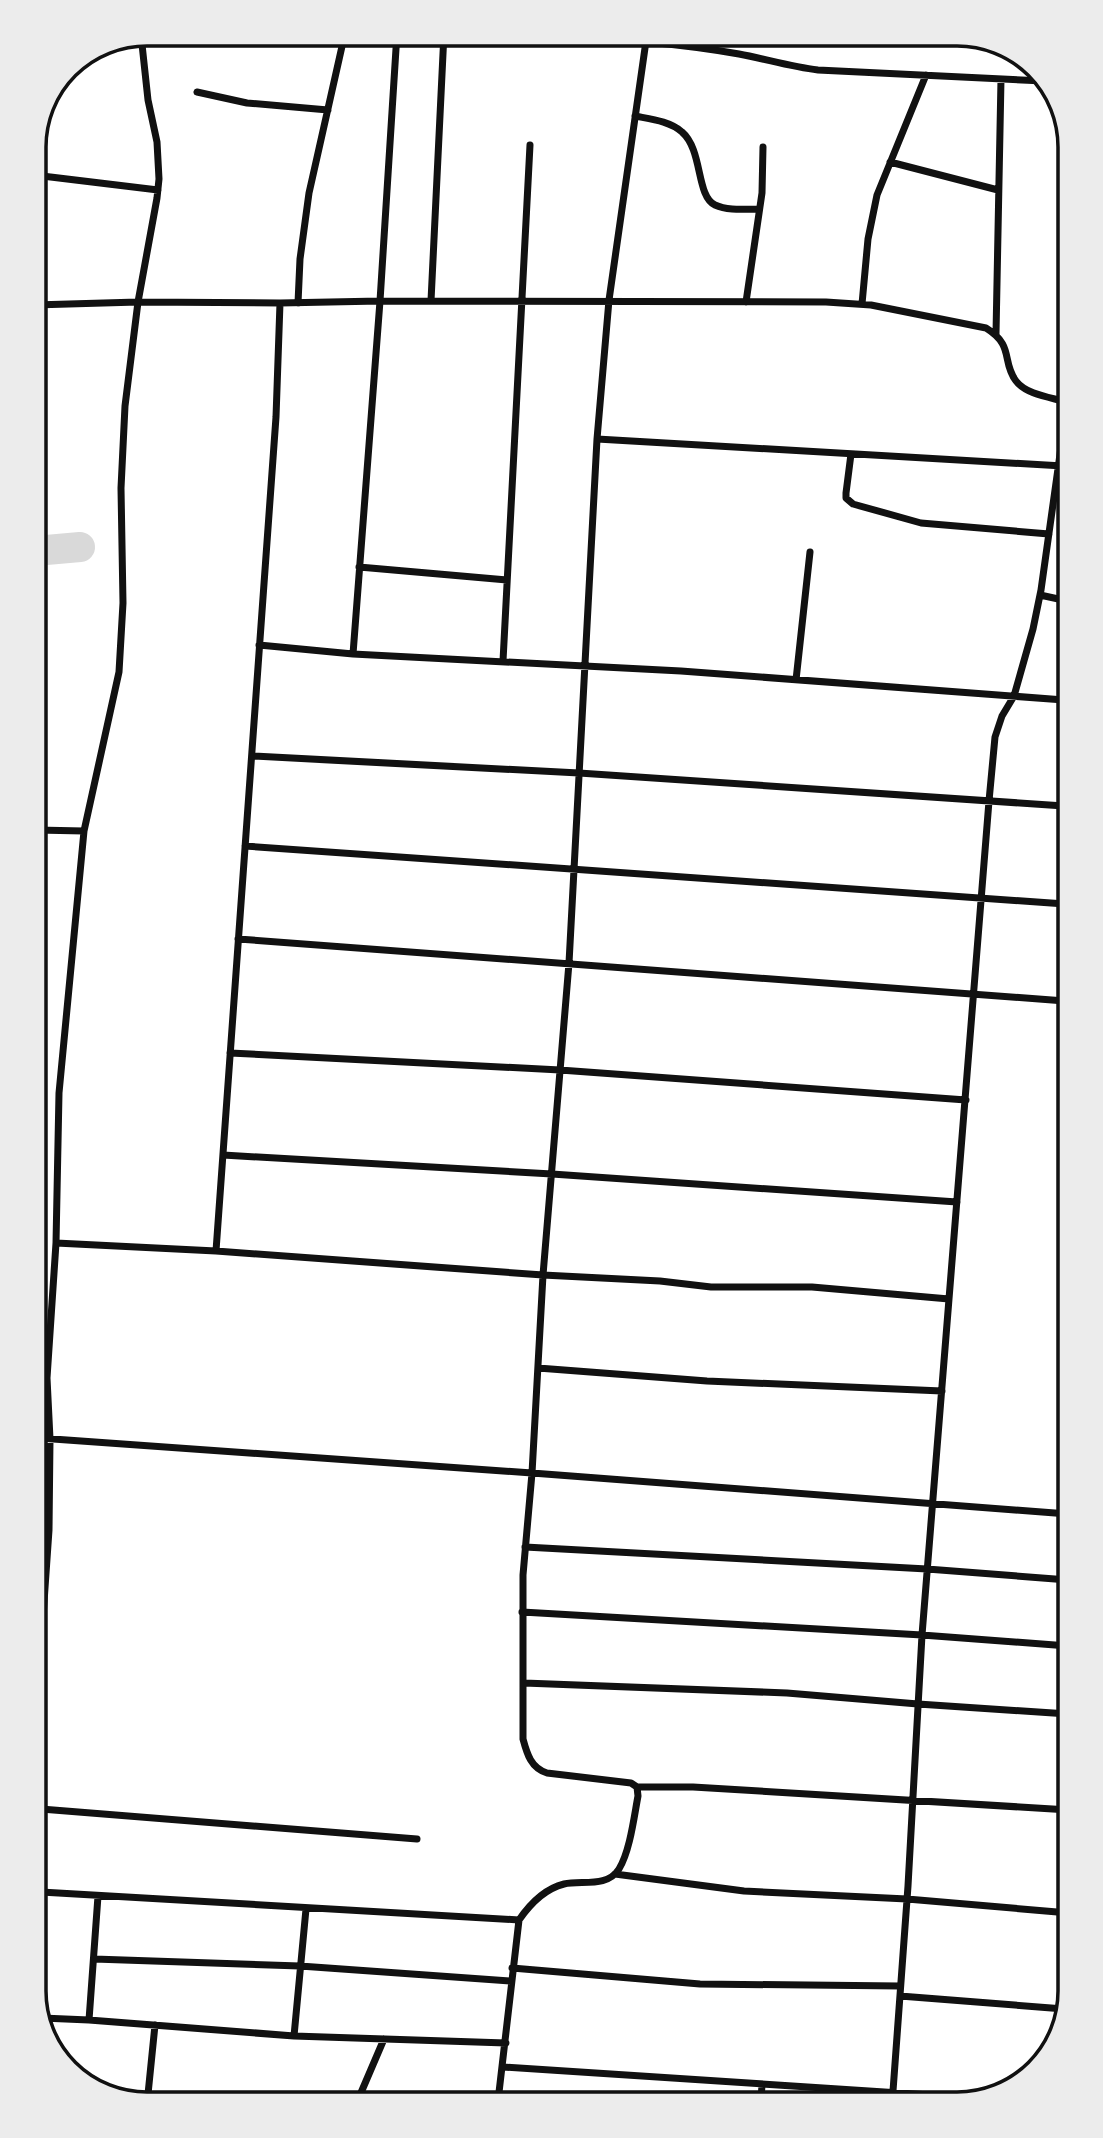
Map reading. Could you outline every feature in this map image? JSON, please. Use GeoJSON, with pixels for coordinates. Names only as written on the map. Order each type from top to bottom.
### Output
{"type":"FeatureCollection","features":[{"type":"Feature","properties":{"kind":"street"},"geometry":{"type":"LineString","coordinates":[[46,1552],[49,1530],[50,1438],[47,1378],[56,1243],[59,1093],[84,831],[119,672],[123,603],[121,529],[125,407],[138,302],[158,190],[156,142],[142,46]]}},
{"type":"Feature","properties":{"kind":"street"},"geometry":{"type":"LineString","coordinates":[[298,303],[307,204],[342,46]]}},
{"type":"Feature","properties":{"kind":"street"},"geometry":{"type":"LineString","coordinates":[[353,654],[396,46]]}},
{"type":"Feature","properties":{"kind":"street"},"geometry":{"type":"LineString","coordinates":[[431,301],[443,46]]}},
{"type":"Feature","properties":{"kind":"street"},"geometry":{"type":"LineString","coordinates":[[645,46],[609,300],[597,439],[569,963],[543,1275],[525,1547],[522,1612],[523,1739],[529,1759],[540,1771],[622,1781],[637,1787],[693,1787],[1058,1809]]}},
{"type":"Feature","properties":{"kind":"street"},"geometry":{"type":"LineString","coordinates":[[682,46],[740,54],[783,65],[857,74],[1032,80]]}},
{"type":"Feature","properties":{"kind":"street"},"geometry":{"type":"LineString","coordinates":[[862,304],[871,216],[926,75]]}},
{"type":"Feature","properties":{"kind":"street"},"geometry":{"type":"LineString","coordinates":[[996,334],[1000,79]]}},
{"type":"Feature","properties":{"kind":"street"},"geometry":{"type":"LineString","coordinates":[[197,92],[247,103],[328,110]]}},
{"type":"Feature","properties":{"kind":"street"},"geometry":{"type":"LineString","coordinates":[[635,116],[666,124],[683,132],[696,154],[705,195],[709,201],[724,208],[759,209]]}},
{"type":"Feature","properties":{"kind":"street"},"geometry":{"type":"LineString","coordinates":[[503,661],[530,145]]}},
{"type":"Feature","properties":{"kind":"street"},"geometry":{"type":"LineString","coordinates":[[746,302],[763,176],[763,147]]}},
{"type":"Feature","properties":{"kind":"street"},"geometry":{"type":"LineString","coordinates":[[890,162],[999,190]]}},
{"type":"Feature","properties":{"kind":"street"},"geometry":{"type":"LineString","coordinates":[[46,176],[158,190]]}},
{"type":"Feature","properties":{"kind":"street"},"geometry":{"type":"LineString","coordinates":[[46,305],[609,300],[862,304],[986,328],[996,334],[1005,346],[1015,380],[1035,393],[1058,400]]}},
{"type":"Feature","properties":{"kind":"street"},"geometry":{"type":"LineString","coordinates":[[216,1251],[276,417],[280,303]]}},
{"type":"Feature","properties":{"kind":"street"},"geometry":{"type":"LineString","coordinates":[[597,439],[1058,466]]}},
{"type":"Feature","properties":{"kind":"street"},"geometry":{"type":"LineString","coordinates":[[851,454],[846,498],[853,504],[920,523],[1049,534]]}},
{"type":"Feature","properties":{"kind":"street"},"geometry":{"type":"LineString","coordinates":[[893,2091],[922,1635],[995,737],[1002,716],[1014,696],[1033,629],[1058,478]]}},
{"type":"Feature","properties":{"kind":"street"},"geometry":{"type":"LineString","coordinates":[[796,680],[810,552]]}},
{"type":"Feature","properties":{"kind":"street"},"geometry":{"type":"LineString","coordinates":[[359,567],[507,580]]}},
{"type":"Feature","properties":{"kind":"street"},"geometry":{"type":"LineString","coordinates":[[1041,593],[1058,598]]}},
{"type":"Feature","properties":{"kind":"street"},"geometry":{"type":"LineString","coordinates":[[259,645],[353,654],[586,665],[1058,699]]}},
{"type":"Feature","properties":{"kind":"street"},"geometry":{"type":"LineString","coordinates":[[252,756],[579,773],[1058,806]]}},
{"type":"Feature","properties":{"kind":"street"},"geometry":{"type":"LineString","coordinates":[[46,830],[84,831]]}},
{"type":"Feature","properties":{"kind":"street"},"geometry":{"type":"LineString","coordinates":[[245,846],[1058,904]]}},
{"type":"Feature","properties":{"kind":"street"},"geometry":{"type":"LineString","coordinates":[[238,939],[1058,1001]]}},
{"type":"Feature","properties":{"kind":"street"},"geometry":{"type":"LineString","coordinates":[[230,1053],[560,1070],[965,1100]]}},
{"type":"Feature","properties":{"kind":"street"},"geometry":{"type":"LineString","coordinates":[[223,1155],[957,1202]]}},
{"type":"Feature","properties":{"kind":"street"},"geometry":{"type":"LineString","coordinates":[[56,1243],[216,1251],[543,1275],[660,1280],[719,1288],[812,1287],[949,1299]]}},
{"type":"Feature","properties":{"kind":"street"},"geometry":{"type":"LineString","coordinates":[[538,1368],[706,1381],[942,1391]]}},
{"type":"Feature","properties":{"kind":"street"},"geometry":{"type":"LineString","coordinates":[[46,1438],[1058,1513]]}},
{"type":"Feature","properties":{"kind":"street"},"geometry":{"type":"LineString","coordinates":[[525,1547],[927,1569],[1058,1579]]}},
{"type":"Feature","properties":{"kind":"street"},"geometry":{"type":"LineString","coordinates":[[522,1612],[1058,1645]]}},
{"type":"Feature","properties":{"kind":"street"},"geometry":{"type":"LineString","coordinates":[[524,1683],[787,1693],[1058,1713]]}},
{"type":"Feature","properties":{"kind":"street"},"geometry":{"type":"LineString","coordinates":[[499,2092],[519,1920],[539,1896],[552,1888],[565,1884],[602,1881],[615,1874],[624,1856],[638,1796],[637,1787]]}},
{"type":"Feature","properties":{"kind":"street"},"geometry":{"type":"LineString","coordinates":[[46,1810],[417,1839]]}},
{"type":"Feature","properties":{"kind":"street"},"geometry":{"type":"LineString","coordinates":[[615,1874],[744,1891],[907,1899],[1058,1912]]}},
{"type":"Feature","properties":{"kind":"street"},"geometry":{"type":"LineString","coordinates":[[46,1892],[519,1920]]}},
{"type":"Feature","properties":{"kind":"street"},"geometry":{"type":"LineString","coordinates":[[89,2020],[98,1896]]}},
{"type":"Feature","properties":{"kind":"street"},"geometry":{"type":"LineString","coordinates":[[294,2036],[306,1909]]}},
{"type":"Feature","properties":{"kind":"street"},"geometry":{"type":"LineString","coordinates":[[94,1959],[300,1966],[511,1981]]}},
{"type":"Feature","properties":{"kind":"street"},"geometry":{"type":"LineString","coordinates":[[512,1968],[700,1984],[901,1986]]}},
{"type":"Feature","properties":{"kind":"street"},"geometry":{"type":"LineString","coordinates":[[900,1996],[1056,2008]]}},
{"type":"Feature","properties":{"kind":"street"},"geometry":{"type":"LineString","coordinates":[[49,2018],[294,2036],[506,2043]]}},
{"type":"Feature","properties":{"kind":"street"},"geometry":{"type":"LineString","coordinates":[[148,2092],[155,2025]]}},
{"type":"Feature","properties":{"kind":"street"},"geometry":{"type":"LineString","coordinates":[[360,2092],[384,2039]]}},
{"type":"Feature","properties":{"kind":"street"},"geometry":{"type":"LineString","coordinates":[[503,2067],[904,2092]]}},
{"type":"Feature","properties":{"kind":"street"},"geometry":{"type":"LineString","coordinates":[[762,2085],[762,2092]]}},
{"type":"Feature","properties":{"kind":"waterway"},"geometry":{"type":"LineString","coordinates":[[46,550],[80,547]]}}]}
